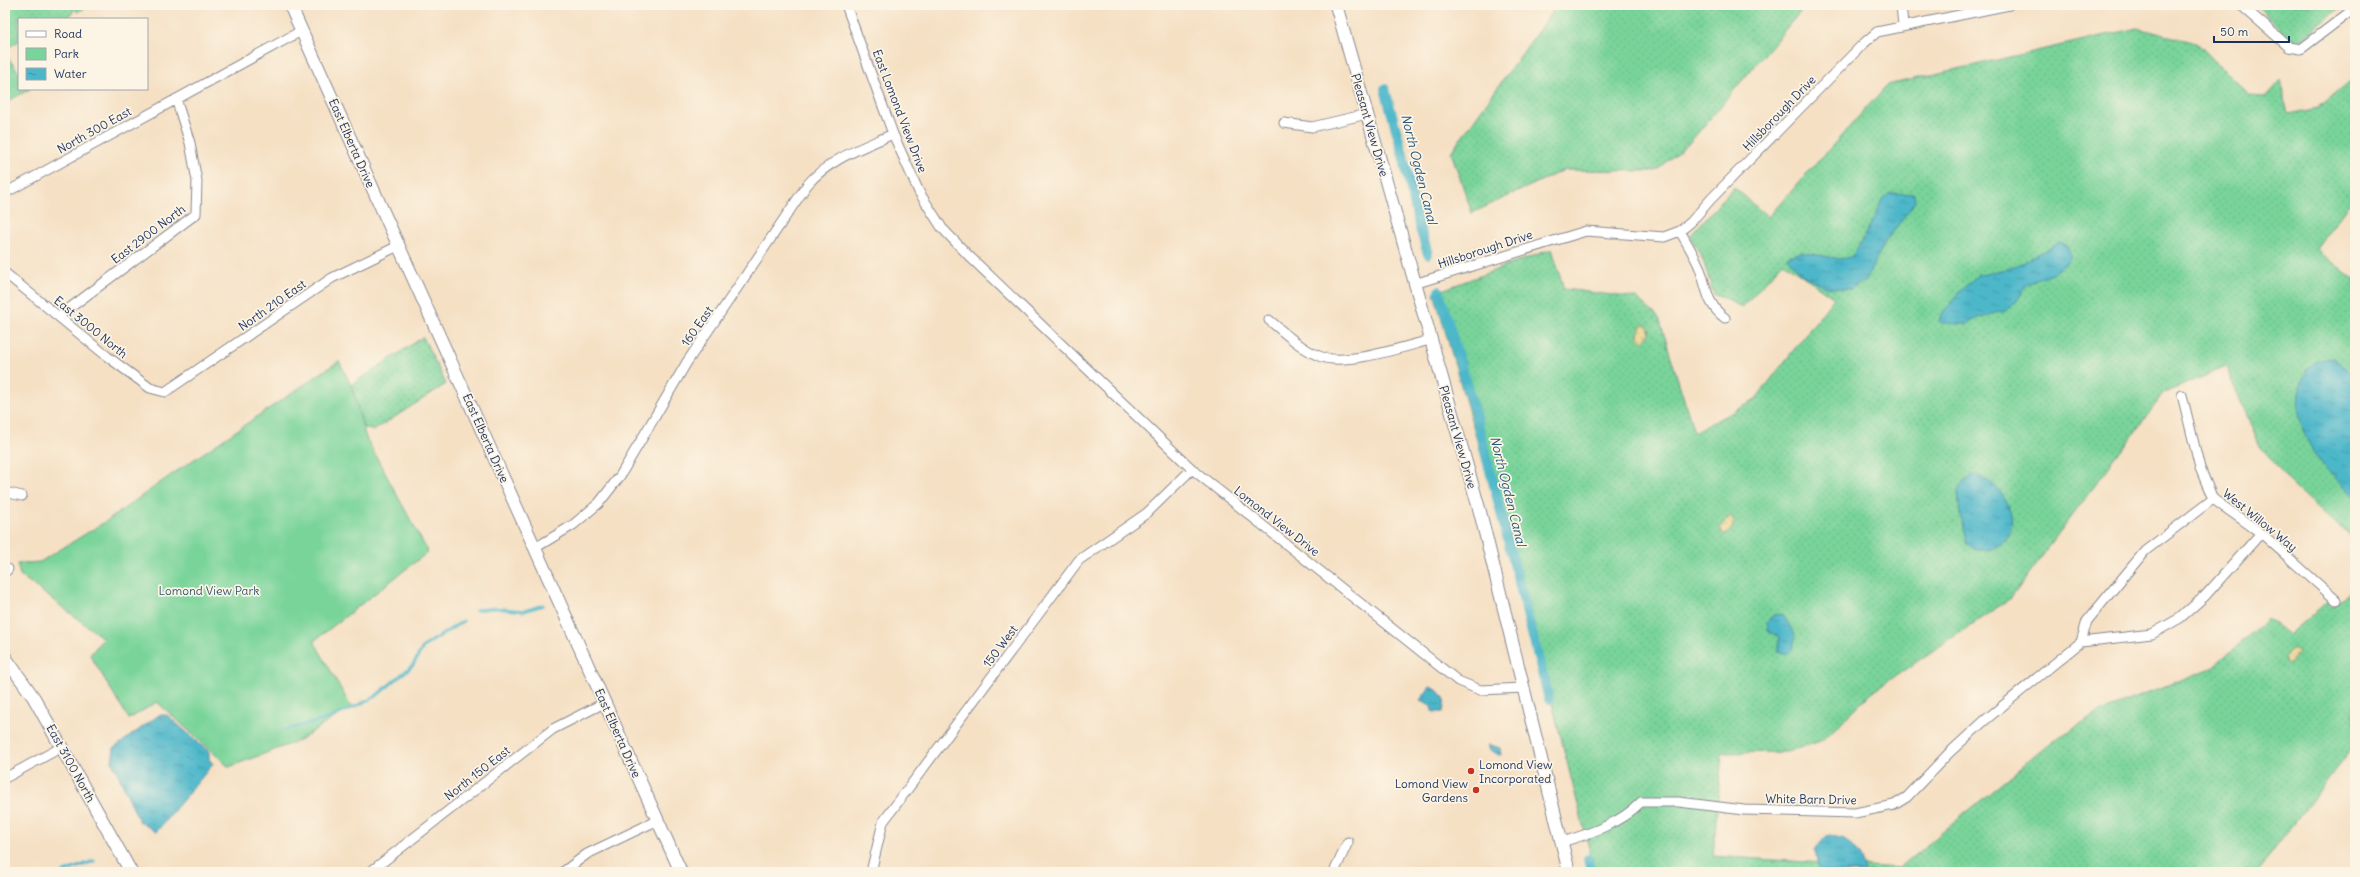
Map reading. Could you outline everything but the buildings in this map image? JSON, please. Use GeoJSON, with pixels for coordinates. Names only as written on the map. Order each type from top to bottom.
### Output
{"type":"FeatureCollection","features":[{"type":"Feature","properties":{"kind":"street","name":"East Elberta Drive"},"geometry":{"type":"LineString","coordinates":[[290,5],[681,871]]}},
{"type":"Feature","properties":{"kind":"street","name":"East Lomond View Drive"},"geometry":{"type":"LineString","coordinates":[[846,5],[893,134],[919,192],[942,228],[968,256],[1041,324]]}},
{"type":"Feature","properties":{"kind":"street","name":"Pleasant View Drive"},"geometry":{"type":"LineString","coordinates":[[1336,5],[1480,512],[1569,872]]}},
{"type":"Feature","properties":{"kind":"street"},"geometry":{"type":"LineString","coordinates":[[1901,5],[1903,25]]}},
{"type":"Feature","properties":{"kind":"street","name":"Hillsborough Drive"},"geometry":{"type":"LineString","coordinates":[[1414,284],[1586,231],[1648,237],[1664,237],[1680,231],[1691,222],[1711,199],[1862,45],[1877,32],[1903,25],[2009,5]]}},
{"type":"Feature","properties":{"kind":"street"},"geometry":{"type":"LineString","coordinates":[[2241,5],[2289,48],[2302,49],[2355,8]]}},
{"type":"Feature","properties":{"kind":"street","name":"North 300 East"},"geometry":{"type":"LineString","coordinates":[[5,193],[301,31]]}},
{"type":"Feature","properties":{"kind":"street","name":"East 2900 North"},"geometry":{"type":"LineString","coordinates":[[59,316],[196,214],[195,173],[190,143],[176,99]]}},
{"type":"Feature","properties":{"kind":"street"},"geometry":{"type":"LineString","coordinates":[[1284,123],[1312,127],[1367,114]]}},
{"type":"Feature","properties":{"kind":"street","name":"160 East"},"geometry":{"type":"LineString","coordinates":[[535,548],[572,525],[599,503],[620,476],[687,362],[807,185],[818,172],[834,161],[893,134]]}},
{"type":"Feature","properties":{"kind":"street"},"geometry":{"type":"LineString","coordinates":[[1680,231],[1698,265],[1709,302],[1716,312],[1725,318]]}},
{"type":"Feature","properties":{"kind":"street","name":"North 210 East"},"geometry":{"type":"LineString","coordinates":[[165,392],[332,278],[398,246]]}},
{"type":"Feature","properties":{"kind":"street","name":"East 3000 North"},"geometry":{"type":"LineString","coordinates":[[5,273],[59,316],[108,358],[150,388],[165,392]]}},
{"type":"Feature","properties":{"kind":"street"},"geometry":{"type":"LineString","coordinates":[[1269,320],[1300,344],[1320,356],[1350,359],[1430,340]]}},
{"type":"Feature","properties":{"kind":"street","name":"Lomond View Drive"},"geometry":{"type":"LineString","coordinates":[[1041,324],[1192,469],[1458,681],[1480,690],[1523,688]]}},
{"type":"Feature","properties":{"kind":"street","name":"West Willow Way"},"geometry":{"type":"LineString","coordinates":[[2182,395],[2200,468],[2213,499],[2260,533],[2336,600]]}},
{"type":"Feature","properties":{"kind":"street","name":"150 West"},"geometry":{"type":"LineString","coordinates":[[871,872],[883,822],[1079,560],[1147,513],[1192,469]]}},
{"type":"Feature","properties":{"kind":"street"},"geometry":{"type":"LineString","coordinates":[[5,492],[22,496]]}},
{"type":"Feature","properties":{"kind":"street"},"geometry":{"type":"LineString","coordinates":[[2213,499],[2145,551],[2087,621],[2081,642],[2152,634],[2180,618],[2205,596],[2260,533]]}},
{"type":"Feature","properties":{"kind":"street","name":"White Barn Drive"},"geometry":{"type":"LineString","coordinates":[[1562,842],[1597,831],[1634,810],[1641,802],[1679,802],[1744,810],[1855,813],[1894,805],[1906,797],[1984,720],[2081,642]]}},
{"type":"Feature","properties":{"kind":"street","name":"East 3100 North"},"geometry":{"type":"LineString","coordinates":[[5,657],[30,692],[131,872]]}},
{"type":"Feature","properties":{"kind":"street","name":"North 150 East"},"geometry":{"type":"LineString","coordinates":[[370,872],[553,729],[604,703]]}},
{"type":"Feature","properties":{"kind":"street"},"geometry":{"type":"LineString","coordinates":[[5,778],[62,747]]}},
{"type":"Feature","properties":{"kind":"street"},"geometry":{"type":"LineString","coordinates":[[563,872],[587,854],[658,820]]}},
{"type":"Feature","properties":{"kind":"street"},"geometry":{"type":"LineString","coordinates":[[1334,872],[1348,842]]}},
{"type":"Feature","properties":{"kind":"green space"},"geometry":{"type":"Polygon","coordinates":[[[5,5],[91,5],[77,12],[74,8],[72,14],[64,18],[18,18],[18,42],[5,49],[5,5]]]}},
{"type":"Feature","properties":{"kind":"green space"},"geometry":{"type":"Polygon","coordinates":[[[1557,5],[1806,5],[1691,141],[1656,171],[1564,170],[1472,213],[1451,152],[1557,5]]]}},
{"type":"Feature","properties":{"kind":"green space"},"geometry":{"type":"Polygon","coordinates":[[[2256,5],[2343,5],[2298,42],[2291,41],[2256,5]]]}},
{"type":"Feature","properties":{"kind":"green space"},"geometry":{"type":"Polygon","coordinates":[[[2137,28],[2197,43],[2250,96],[2265,97],[2280,81],[2288,114],[2318,108],[2355,77],[2355,196],[2316,249],[2355,280],[2355,541],[2293,485],[2260,446],[2226,367],[2164,393],[2011,598],[1872,692],[1823,740],[1787,752],[1722,753],[1713,856],[1899,868],[2054,740],[2109,708],[2214,667],[2268,618],[2289,634],[2327,602],[2332,607],[2355,588],[2355,744],[2257,872],[1595,872],[1541,660],[1434,293],[1552,249],[1564,289],[1637,298],[1659,318],[1694,432],[1754,401],[1834,298],[1783,262],[1742,308],[1730,300],[1714,295],[1702,257],[1690,236],[1734,187],[1768,217],[1887,85],[2137,28]]]}},
{"type":"Feature","properties":{"kind":"green space"},"geometry":{"type":"Polygon","coordinates":[[[5,54],[18,71],[18,90],[28,90],[5,103],[5,54]]]}},
{"type":"Feature","properties":{"kind":"green space"},"geometry":{"type":"Polygon","coordinates":[[[423,337],[446,384],[373,431],[363,427],[351,385],[423,337]]]}},
{"type":"Feature","properties":{"kind":"green space","name":"Lomond View Park"},"geometry":{"type":"Polygon","coordinates":[[[339,361],[351,385],[366,438],[428,552],[314,641],[351,707],[298,741],[229,767],[157,702],[129,719],[90,655],[103,638],[20,575],[17,564],[40,562],[108,520],[171,475],[339,361]]]}},
{"type":"Feature","properties":{"kind":"sand"},"geometry":{"type":"Polygon","coordinates":[[[1643,325],[1647,325],[1650,333],[1643,341],[1639,338],[1638,333],[1643,325]]]}},
{"type":"Feature","properties":{"kind":"sand"},"geometry":{"type":"Polygon","coordinates":[[[1729,516],[1734,520],[1732,529],[1727,534],[1723,534],[1720,528],[1729,516]]]}},
{"type":"Feature","properties":{"kind":"sand"},"geometry":{"type":"Polygon","coordinates":[[[2291,649],[2295,649],[2298,652],[2290,664],[2287,663],[2284,658],[2291,649]]]}},
{"type":"Feature","properties":{"kind":"water"},"geometry":{"type":"Polygon","coordinates":[[[1890,193],[1914,194],[1915,202],[1885,242],[1865,281],[1850,289],[1826,287],[1801,274],[1787,257],[1801,252],[1840,259],[1851,257],[1859,247],[1884,198],[1890,193]]]}},
{"type":"Feature","properties":{"kind":"water"},"geometry":{"type":"Polygon","coordinates":[[[2060,243],[2068,248],[2071,256],[2065,264],[2054,272],[2038,278],[2025,287],[2017,301],[2004,311],[1981,317],[1966,324],[1941,323],[1939,321],[1941,314],[1948,308],[1957,294],[1977,276],[2011,268],[2060,243]]]}},
{"type":"Feature","properties":{"kind":"water"},"geometry":{"type":"Polygon","coordinates":[[[2334,358],[2345,366],[2355,380],[2355,498],[2317,457],[2307,440],[2300,420],[2298,401],[2299,391],[2307,370],[2317,361],[2334,358]]]}},
{"type":"Feature","properties":{"kind":"water"},"geometry":{"type":"Polygon","coordinates":[[[1976,475],[1986,479],[1996,487],[2009,508],[2012,520],[2010,531],[2005,541],[1994,548],[1985,550],[1976,550],[1967,545],[1960,515],[1958,490],[1965,481],[1976,475]]]}},
{"type":"Feature","properties":{"kind":"water"},"geometry":{"type":"Polygon","coordinates":[[[1778,614],[1783,615],[1796,636],[1792,649],[1787,655],[1779,652],[1779,637],[1768,631],[1767,625],[1770,618],[1778,614]]]}},
{"type":"Feature","properties":{"kind":"water"},"geometry":{"type":"Polygon","coordinates":[[[1430,687],[1437,690],[1445,699],[1443,712],[1434,712],[1429,704],[1420,700],[1430,687]]]}},
{"type":"Feature","properties":{"kind":"water"},"geometry":{"type":"Polygon","coordinates":[[[159,715],[167,715],[209,752],[209,759],[213,764],[156,832],[139,821],[112,761],[114,748],[159,715]]]}},
{"type":"Feature","properties":{"kind":"water"},"geometry":{"type":"Polygon","coordinates":[[[1488,744],[1500,748],[1501,756],[1490,750],[1488,744]]]}},
{"type":"Feature","properties":{"kind":"water"},"geometry":{"type":"Polygon","coordinates":[[[1829,836],[1844,839],[1854,846],[1860,857],[1865,872],[1819,872],[1815,850],[1822,840],[1829,836]]]}},
{"type":"Feature","properties":{"kind":"waterway","name":"North Ogden Canal"},"geometry":{"type":"LineString","coordinates":[[1385,89],[1403,155],[1419,225],[1428,254]]}},
{"type":"Feature","properties":{"kind":"waterway","name":"North Ogden Canal"},"geometry":{"type":"LineString","coordinates":[[1439,291],[1478,424],[1549,699]]}},
{"type":"Feature","properties":{"kind":"waterway"},"geometry":{"type":"LineString","coordinates":[[476,610],[495,608],[524,611],[543,605]]}},
{"type":"Feature","properties":{"kind":"waterway"},"geometry":{"type":"LineString","coordinates":[[285,730],[331,718],[375,697],[413,665],[423,647],[463,621]]}},
{"type":"Feature","properties":{"kind":"waterway","name":"North Ogden Canal"},"geometry":{"type":"LineString","coordinates":[[1588,859],[1591,872]]}},
{"type":"Feature","properties":{"kind":"waterway"},"geometry":{"type":"LineString","coordinates":[[64,872],[94,861]]}},
{"type":"Feature","properties":{"kind":"place","name":"Lomond View Incorporated"},"geometry":{"type":"Point","coordinates":[1471,771]}},
{"type":"Feature","properties":{"kind":"place","name":"Lomond View Gardens"},"geometry":{"type":"Point","coordinates":[1476,790]}}]}
